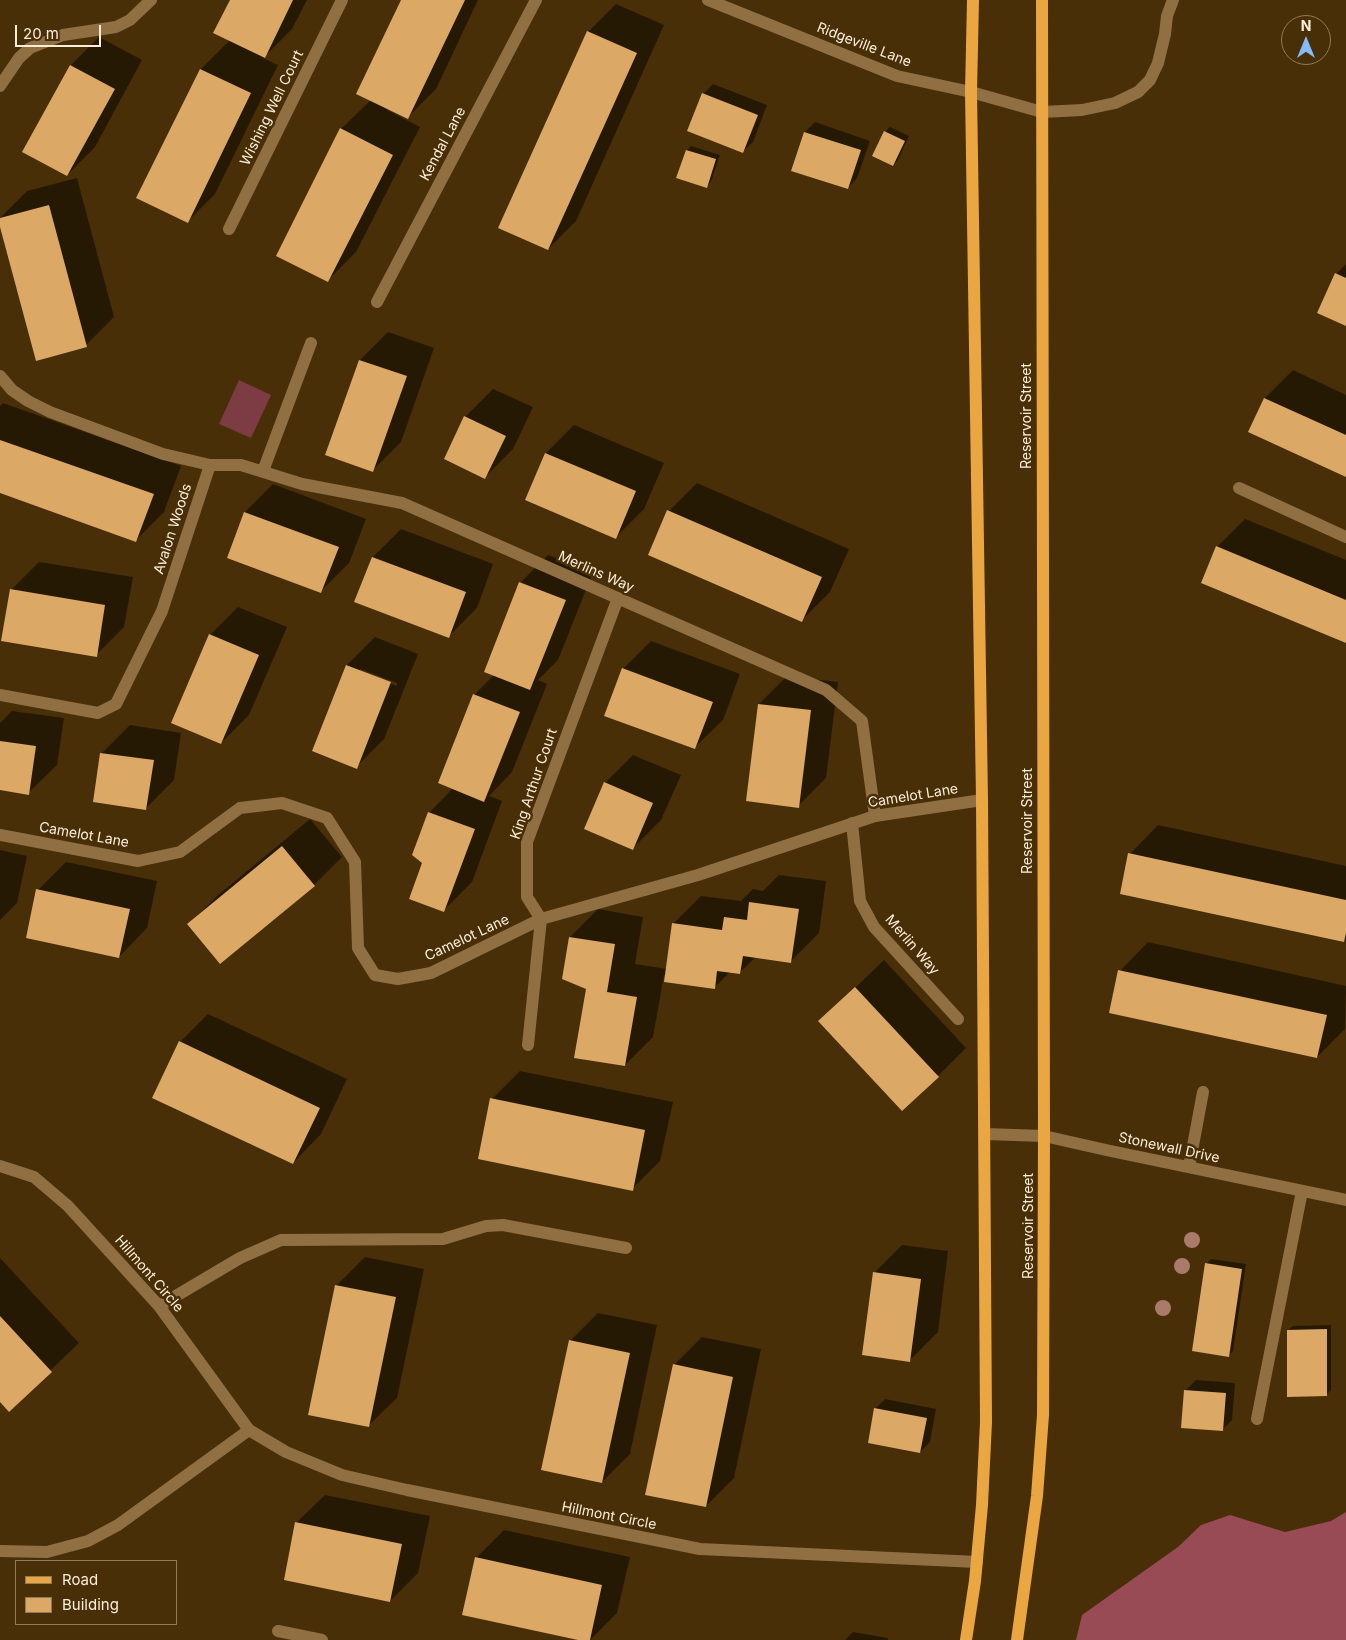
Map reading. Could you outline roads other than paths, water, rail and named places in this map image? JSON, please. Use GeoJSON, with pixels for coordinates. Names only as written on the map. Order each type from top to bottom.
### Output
{"type":"FeatureCollection","features":[{"type":"Feature","properties":{"kind":"main road"},"geometry":{"type":"LineString","coordinates":[[966,1640],[977,1562],[986,1422],[982,800],[972,92],[973,0]]}},
{"type":"Feature","properties":{"kind":"main road","name":"Reservoir Street"},"geometry":{"type":"LineString","coordinates":[[1017,1640],[1037,1496],[1043,1415],[1042,0]]}},
{"type":"Feature","properties":{"kind":"street"},"geometry":{"type":"LineString","coordinates":[[0,86],[19,58],[30,48],[63,35],[116,27],[130,20],[150,0]]}},
{"type":"Feature","properties":{"kind":"street","name":"Wishing Well Court"},"geometry":{"type":"LineString","coordinates":[[229,230],[342,0]]}},
{"type":"Feature","properties":{"kind":"street","name":"Kendal Lane"},"geometry":{"type":"LineString","coordinates":[[377,302],[536,0]]}},
{"type":"Feature","properties":{"kind":"street","name":"Ridgeville Lane"},"geometry":{"type":"LineString","coordinates":[[708,0],[897,76],[972,92],[1042,112],[1082,110],[1115,103],[1138,92],[1150,80],[1158,63],[1166,34],[1167,16],[1173,0]]}},
{"type":"Feature","properties":{"kind":"street"},"geometry":{"type":"LineString","coordinates":[[263,471],[311,343]]}},
{"type":"Feature","properties":{"kind":"street"},"geometry":{"type":"LineString","coordinates":[[0,376],[12,390],[28,402],[50,412],[163,454],[210,465]]}},
{"type":"Feature","properties":{"kind":"street","name":"Merlins Way"},"geometry":{"type":"LineString","coordinates":[[210,465],[241,465],[302,484],[402,503],[826,690],[862,721],[875,816]]}},
{"type":"Feature","properties":{"kind":"street","name":"Avalon Woods"},"geometry":{"type":"LineString","coordinates":[[0,695],[98,713],[116,704],[162,610],[210,465]]}},
{"type":"Feature","properties":{"kind":"street"},"geometry":{"type":"LineString","coordinates":[[1239,488],[1346,537]]}},
{"type":"Feature","properties":{"kind":"street","name":"King Arthur Court"},"geometry":{"type":"LineString","coordinates":[[540,919],[527,897],[527,842],[618,598]]}},
{"type":"Feature","properties":{"kind":"street","name":"Camelot Lane"},"geometry":{"type":"LineString","coordinates":[[0,835],[138,861],[180,852],[240,808],[282,803],[327,818],[355,862],[358,948],[375,975],[398,979],[431,973],[540,919],[698,874],[852,823],[875,816],[982,800]]}},
{"type":"Feature","properties":{"kind":"street","name":"Merlin Way"},"geometry":{"type":"LineString","coordinates":[[852,823],[860,901],[874,927],[958,1019]]}},
{"type":"Feature","properties":{"kind":"street"},"geometry":{"type":"LineString","coordinates":[[528,1045],[540,919]]}},
{"type":"Feature","properties":{"kind":"street"},"geometry":{"type":"LineString","coordinates":[[1189,1167],[1203,1092]]}},
{"type":"Feature","properties":{"kind":"street","name":"Stonewall Drive"},"geometry":{"type":"LineString","coordinates":[[985,1134],[1044,1136],[1346,1200]]}},
{"type":"Feature","properties":{"kind":"street","name":"Hillmont Circle"},"geometry":{"type":"LineString","coordinates":[[0,1166],[34,1177],[68,1206],[159,1306],[249,1430],[286,1452],[342,1475],[700,1550],[977,1562]]}},
{"type":"Feature","properties":{"kind":"street"},"geometry":{"type":"LineString","coordinates":[[1257,1419],[1302,1191]]}},
{"type":"Feature","properties":{"kind":"street"},"geometry":{"type":"LineString","coordinates":[[159,1306],[240,1258],[281,1240],[443,1239],[486,1226],[503,1225],[626,1248]]}},
{"type":"Feature","properties":{"kind":"street"},"geometry":{"type":"LineString","coordinates":[[0,1551],[47,1552],[88,1541],[118,1525],[249,1430]]}},
{"type":"Feature","properties":{"kind":"street"},"geometry":{"type":"LineString","coordinates":[[278,1631],[322,1640]]}}]}
